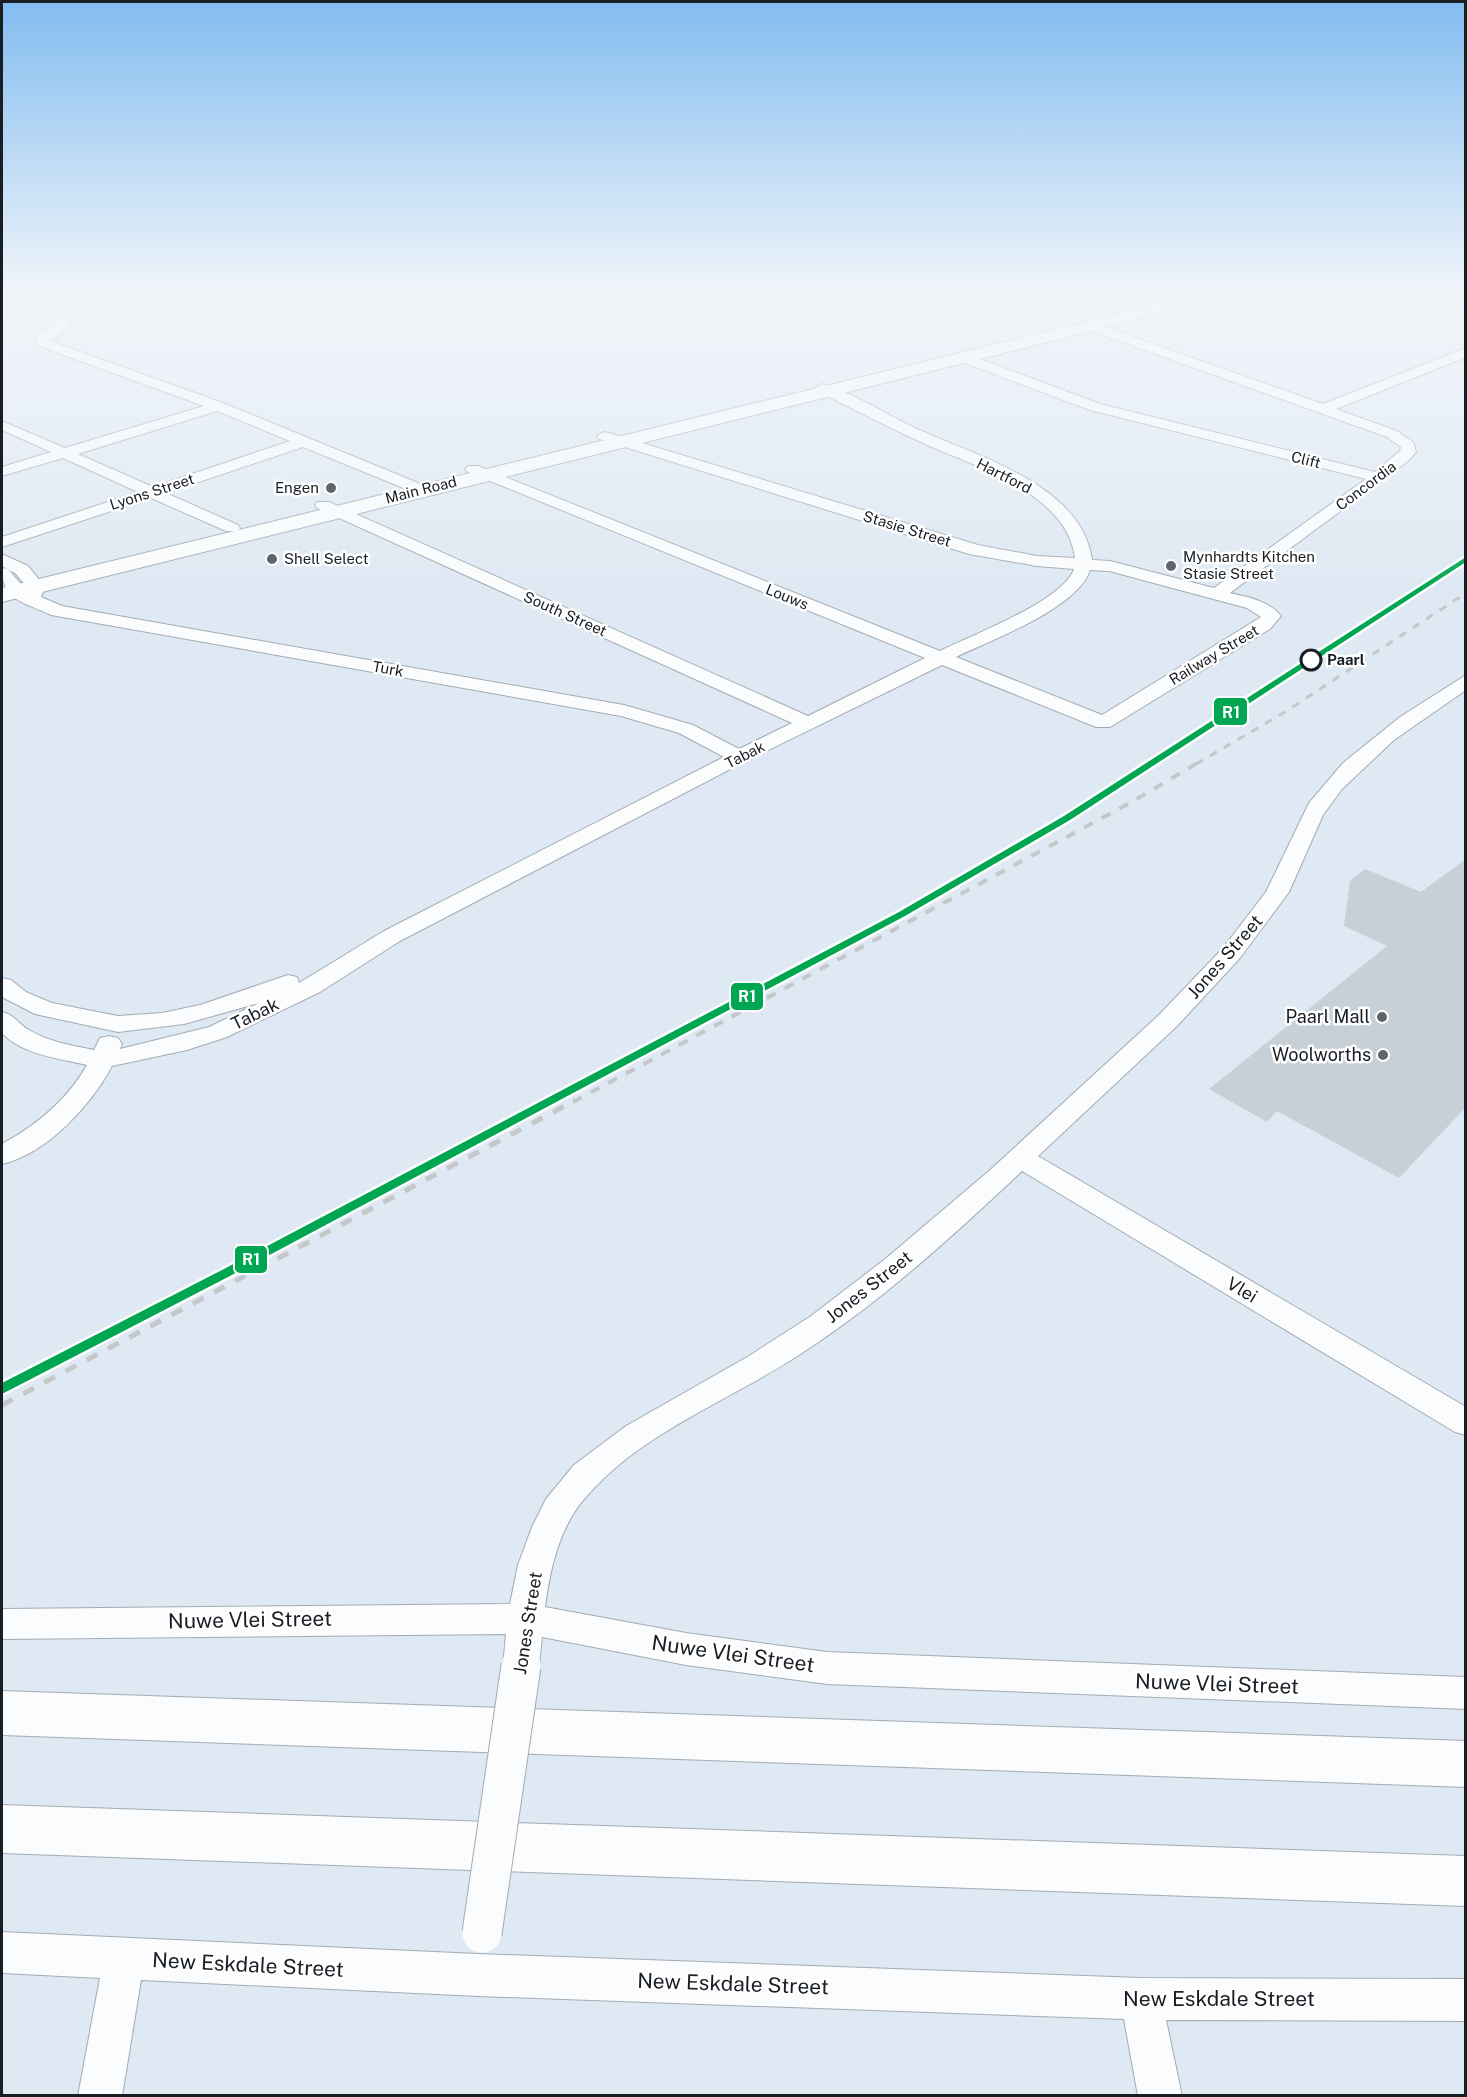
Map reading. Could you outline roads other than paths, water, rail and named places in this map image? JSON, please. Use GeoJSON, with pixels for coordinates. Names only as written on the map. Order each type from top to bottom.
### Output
{"type":"FeatureCollection","features":[{"type":"Feature","properties":{"kind":"main road","name":"Main Road"},"geometry":{"type":"LineString","coordinates":[[16,586],[612,438],[796,396]]}},
{"type":"Feature","properties":{"kind":"main road","name":"Main Road"},"geometry":{"type":"LineString","coordinates":[[16,586],[232,528],[329,508]]}},
{"type":"Feature","properties":{"kind":"main road"},"geometry":{"type":"LineString","coordinates":[[2,1713],[1466,1764]]}},
{"type":"Feature","properties":{"kind":"main road"},"geometry":{"type":"LineString","coordinates":[[2,1829],[1466,1881]]}},
{"type":"Feature","properties":{"kind":"street"},"geometry":{"type":"LineString","coordinates":[[190,396],[416,487]]}},
{"type":"Feature","properties":{"kind":"street","name":"Hartford"},"geometry":{"type":"LineString","coordinates":[[846,396],[1004,474],[1050,501],[1060,509],[1078,536],[1084,563]]}},
{"type":"Feature","properties":{"kind":"street","name":"Clift"},"geometry":{"type":"LineString","coordinates":[[1065,396],[1095,407],[1376,477]]}},
{"type":"Feature","properties":{"kind":"street","name":"Concordia"},"geometry":{"type":"LineString","coordinates":[[1217,594],[1319,522],[1408,452],[1408,446],[1392,434],[1287,396]]}},
{"type":"Feature","properties":{"kind":"street"},"geometry":{"type":"LineString","coordinates":[[1324,409],[1357,396]]}},
{"type":"Feature","properties":{"kind":"street"},"geometry":{"type":"LineString","coordinates":[[2,472],[218,406]]}},
{"type":"Feature","properties":{"kind":"street"},"geometry":{"type":"LineString","coordinates":[[2,416],[25,426],[24,436]]}},
{"type":"Feature","properties":{"kind":"street"},"geometry":{"type":"LineString","coordinates":[[2,425],[232,528]]}},
{"type":"Feature","properties":{"kind":"street","name":"Stasie Street"},"geometry":{"type":"LineString","coordinates":[[612,438],[975,550],[1037,561],[1084,563],[1128,570],[1217,594]]}},
{"type":"Feature","properties":{"kind":"street","name":"Lyons Street"},"geometry":{"type":"LineString","coordinates":[[2,542],[303,442]]}},
{"type":"Feature","properties":{"kind":"street","name":"Louws"},"geometry":{"type":"LineString","coordinates":[[478,472],[1102,723]]}},
{"type":"Feature","properties":{"kind":"street","name":"South Street"},"geometry":{"type":"LineString","coordinates":[[329,508],[808,723]]}},
{"type":"Feature","properties":{"kind":"street","name":"Turk"},"geometry":{"type":"LineString","coordinates":[[2,559],[16,586],[44,607],[75,615],[624,711],[686,729],[739,757]]}},
{"type":"Feature","properties":{"kind":"street","name":"Tabak"},"geometry":{"type":"LineString","coordinates":[[5,1000],[116,1024],[198,1014],[236,1003],[392,936],[739,757],[1061,597],[1080,579],[1084,563]]}},
{"type":"Feature","properties":{"kind":"street","name":"Railway Street"},"geometry":{"type":"LineString","coordinates":[[1102,723],[1264,625],[1272,616],[1260,607],[1217,594]]}},
{"type":"Feature","properties":{"kind":"street","name":"Jones Street"},"geometry":{"type":"LineString","coordinates":[[478,1975],[526,1619],[540,1547],[558,1509],[588,1471],[635,1435],[782,1352],[878,1283],[1019,1157],[1190,999],[1229,958],[1272,901],[1313,815],[1342,776],[1382,742],[1466,681]]}},
{"type":"Feature","properties":{"kind":"street","name":"Tabak"},"geometry":{"type":"LineString","coordinates":[[104,1060],[165,1047],[218,1032],[311,987],[392,936]]}},
{"type":"Feature","properties":{"kind":"street"},"geometry":{"type":"LineString","coordinates":[[5,1000],[18,1035],[39,1045],[104,1060]]}},
{"type":"Feature","properties":{"kind":"street"},"geometry":{"type":"LineString","coordinates":[[2,1155],[66,1113],[87,1087],[104,1060],[116,1024]]}},
{"type":"Feature","properties":{"kind":"street","name":"Vlei"},"geometry":{"type":"LineString","coordinates":[[1019,1157],[1466,1423]]}},
{"type":"Feature","properties":{"kind":"street","name":"Nuwe Vlei Street"},"geometry":{"type":"LineString","coordinates":[[2,1624],[526,1619],[686,1649],[838,1669],[1466,1693]]}},
{"type":"Feature","properties":{"kind":"street","name":"New Eskdale Street"},"geometry":{"type":"LineString","coordinates":[[2,1953],[478,1975],[1141,2000],[1466,2000]]}},
{"type":"Feature","properties":{"kind":"street"},"geometry":{"type":"LineString","coordinates":[[100,2096],[124,1959]]}},
{"type":"Feature","properties":{"kind":"street"},"geometry":{"type":"LineString","coordinates":[[1141,2000],[1160,2096]]}},
{"type":"Feature","properties":{"kind":"railway"},"geometry":{"type":"LineString","coordinates":[[1150,764],[1466,559]]}},
{"type":"Feature","properties":{"kind":"railway"},"geometry":{"type":"LineString","coordinates":[[1196,764],[1285,712],[1466,593]]}},
{"type":"Feature","properties":{"kind":"railway"},"geometry":{"type":"LineString","coordinates":[[549,1102],[930,896],[1153,762]]}},
{"type":"Feature","properties":{"kind":"railway"},"geometry":{"type":"LineString","coordinates":[[573,1102],[1130,803],[1199,762]]}},
{"type":"Feature","properties":{"kind":"railway"},"geometry":{"type":"LineString","coordinates":[[2,1389],[551,1100]]}},
{"type":"Feature","properties":{"kind":"railway"},"geometry":{"type":"LineString","coordinates":[[2,1405],[576,1100]]}},
{"type":"Feature","properties":{"kind":"place","name":"Engen"},"geometry":{"type":"Point","coordinates":[331,488]}},
{"type":"Feature","properties":{"kind":"place","name":"Shell Select"},"geometry":{"type":"Point","coordinates":[272,559]}},
{"type":"Feature","properties":{"kind":"place","name":"Mynhardts Kitchen Stasie Street"},"geometry":{"type":"Point","coordinates":[1171,566]}},
{"type":"Feature","properties":{"kind":"place","name":"Paarl"},"geometry":{"type":"Point","coordinates":[1311,660]}},
{"type":"Feature","properties":{"kind":"place","name":"Paarl Mall"},"geometry":{"type":"Point","coordinates":[1382,1017]}},
{"type":"Feature","properties":{"kind":"place","name":"Woolworths"},"geometry":{"type":"Point","coordinates":[1383,1055]}}]}
